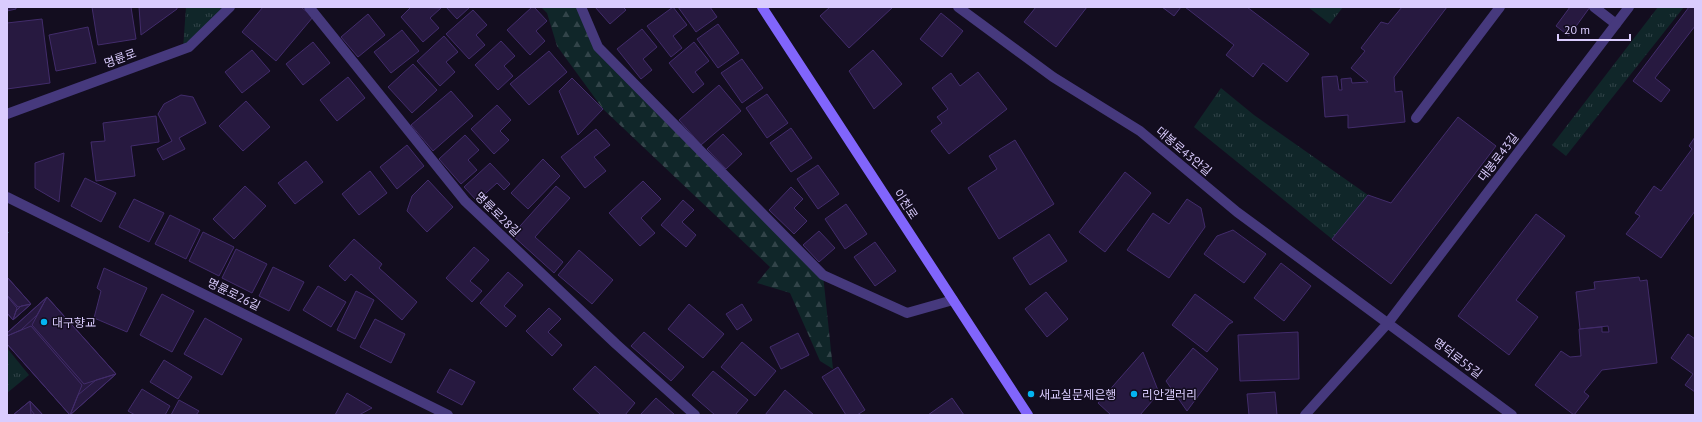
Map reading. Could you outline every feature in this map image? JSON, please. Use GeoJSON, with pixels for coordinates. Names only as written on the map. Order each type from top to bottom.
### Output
{"type":"FeatureCollection","features":[{"type":"Feature","properties":{"kind":"main road","name":"이천로"},"geometry":{"type":"LineString","coordinates":[[762,7],[1028,415]]}},
{"type":"Feature","properties":{"kind":"street","name":"명륜로"},"geometry":{"type":"LineString","coordinates":[[7,114],[189,47],[230,7]]}},
{"type":"Feature","properties":{"kind":"street","name":"명륜로28길"},"geometry":{"type":"LineString","coordinates":[[309,7],[465,201],[616,344],[695,415]]}},
{"type":"Feature","properties":{"kind":"street"},"geometry":{"type":"LineString","coordinates":[[581,7],[598,47],[823,275],[907,313],[953,300]]}},
{"type":"Feature","properties":{"kind":"street","name":"대봉로43안길"},"geometry":{"type":"LineString","coordinates":[[958,7],[1053,77],[1140,131],[1237,212],[1388,323]]}},
{"type":"Feature","properties":{"kind":"street"},"geometry":{"type":"LineString","coordinates":[[1416,118],[1500,7]]}},
{"type":"Feature","properties":{"kind":"street"},"geometry":{"type":"LineString","coordinates":[[1594,7],[1616,24]]}},
{"type":"Feature","properties":{"kind":"street","name":"대봉로43길"},"geometry":{"type":"LineString","coordinates":[[1305,415],[1388,323],[1630,7]]}},
{"type":"Feature","properties":{"kind":"street","name":"명륜로26길"},"geometry":{"type":"LineString","coordinates":[[7,197],[448,415]]}},
{"type":"Feature","properties":{"kind":"street","name":"명덕로55길"},"geometry":{"type":"LineString","coordinates":[[1388,323],[1512,415]]}},
{"type":"Feature","properties":{"kind":"green space"},"geometry":{"type":"Polygon","coordinates":[[[186,7],[230,7],[183,49],[186,7]]]}},
{"type":"Feature","properties":{"kind":"green space"},"geometry":{"type":"Polygon","coordinates":[[[541,7],[581,7],[598,47],[823,275],[833,369],[820,361],[790,293],[757,283],[770,267],[603,109],[557,46],[547,13],[541,7]]]}},
{"type":"Feature","properties":{"kind":"green space"},"geometry":{"type":"Polygon","coordinates":[[[1308,7],[1343,7],[1330,24],[1308,7]]]}},
{"type":"Feature","properties":{"kind":"green space"},"geometry":{"type":"Polygon","coordinates":[[[1658,7],[1684,7],[1566,156],[1552,145],[1658,7]]]}},
{"type":"Feature","properties":{"kind":"green space"},"geometry":{"type":"Polygon","coordinates":[[[1221,88],[1254,115],[1368,195],[1332,239],[1194,127],[1221,88]]]}},
{"type":"Feature","properties":{"kind":"green space"},"geometry":{"type":"Polygon","coordinates":[[[7,348],[29,375],[7,393],[7,348]]]}},
{"type":"Feature","properties":{"kind":"building"},"geometry":{"type":"Polygon","coordinates":[[[7,7],[16,7],[16,9],[7,11],[7,7]]]}},
{"type":"Feature","properties":{"kind":"building"},"geometry":{"type":"Polygon","coordinates":[[[92,7],[131,7],[136,39],[98,45],[92,7]]]}},
{"type":"Feature","properties":{"kind":"building"},"geometry":{"type":"Polygon","coordinates":[[[139,7],[177,7],[177,9],[141,35],[139,7]]]}},
{"type":"Feature","properties":{"kind":"building"},"geometry":{"type":"Polygon","coordinates":[[[263,7],[301,7],[313,17],[276,61],[242,32],[263,7]]]}},
{"type":"Feature","properties":{"kind":"building"},"geometry":{"type":"Polygon","coordinates":[[[411,7],[441,8],[430,18],[439,28],[423,42],[401,17],[411,7]]]}},
{"type":"Feature","properties":{"kind":"building"},"geometry":{"type":"Polygon","coordinates":[[[446,7],[470,7],[457,19],[446,7]]]}},
{"type":"Feature","properties":{"kind":"building"},"geometry":{"type":"Polygon","coordinates":[[[532,7],[534,7],[547,21],[536,31],[545,41],[530,55],[507,30],[532,7]]]}},
{"type":"Feature","properties":{"kind":"building"},"geometry":{"type":"Polygon","coordinates":[[[595,7],[623,7],[626,10],[610,24],[595,7]]]}},
{"type":"Feature","properties":{"kind":"building"},"geometry":{"type":"Polygon","coordinates":[[[673,7],[687,25],[673,36],[682,48],[671,57],[647,26],[673,7]]]}},
{"type":"Feature","properties":{"kind":"building"},"geometry":{"type":"Polygon","coordinates":[[[678,7],[710,7],[717,17],[696,32],[678,7]]]}},
{"type":"Feature","properties":{"kind":"building"},"geometry":{"type":"Polygon","coordinates":[[[830,7],[893,7],[849,48],[820,16],[830,7]]]}},
{"type":"Feature","properties":{"kind":"building"},"geometry":{"type":"Polygon","coordinates":[[[1036,7],[1087,7],[1056,47],[1024,22],[1036,7]]]}},
{"type":"Feature","properties":{"kind":"building"},"geometry":{"type":"Polygon","coordinates":[[[1162,7],[1181,7],[1174,16],[1162,7]]]}},
{"type":"Feature","properties":{"kind":"building"},"geometry":{"type":"Polygon","coordinates":[[[1185,7],[1247,7],[1309,54],[1287,82],[1263,63],[1253,77],[1226,55],[1234,45],[1185,7]]]}},
{"type":"Feature","properties":{"kind":"building"},"geometry":{"type":"Polygon","coordinates":[[[1402,7],[1447,7],[1394,77],[1395,92],[1402,91],[1405,122],[1348,128],[1348,115],[1325,117],[1322,77],[1337,76],[1339,90],[1342,90],[1341,79],[1351,78],[1352,83],[1368,82],[1351,68],[1365,51],[1361,48],[1381,22],[1388,24],[1402,7]]]}},
{"type":"Feature","properties":{"kind":"building"},"geometry":{"type":"Polygon","coordinates":[[[1570,7],[1590,7],[1569,36],[1556,26],[1570,7]]]}},
{"type":"Feature","properties":{"kind":"building"},"geometry":{"type":"Polygon","coordinates":[[[1689,7],[1695,7],[1695,26],[1655,78],[1670,90],[1661,102],[1633,81],[1689,7]]]}},
{"type":"Feature","properties":{"kind":"building"},"geometry":{"type":"Polygon","coordinates":[[[473,10],[487,25],[476,35],[485,45],[469,59],[446,34],[473,10]]]}},
{"type":"Feature","properties":{"kind":"building"},"geometry":{"type":"Polygon","coordinates":[[[941,13],[963,31],[942,57],[920,39],[941,13]]]}},
{"type":"Feature","properties":{"kind":"building"},"geometry":{"type":"Polygon","coordinates":[[[368,14],[385,35],[358,57],[341,37],[368,14]]]}},
{"type":"Feature","properties":{"kind":"building"},"geometry":{"type":"Polygon","coordinates":[[[42,19],[50,83],[7,89],[7,23],[42,19]]]}},
{"type":"Feature","properties":{"kind":"building"},"geometry":{"type":"Polygon","coordinates":[[[718,24],[739,53],[718,68],[697,39],[718,24]]]}},
{"type":"Feature","properties":{"kind":"building"},"geometry":{"type":"Polygon","coordinates":[[[88,27],[96,63],[56,71],[49,35],[88,27]]]}},
{"type":"Feature","properties":{"kind":"building"},"geometry":{"type":"Polygon","coordinates":[[[642,29],[657,47],[643,59],[652,70],[641,79],[617,49],[642,29]]]}},
{"type":"Feature","properties":{"kind":"building"},"geometry":{"type":"Polygon","coordinates":[[[402,30],[419,51],[391,73],[374,52],[402,30]]]}},
{"type":"Feature","properties":{"kind":"building"},"geometry":{"type":"Polygon","coordinates":[[[444,36],[458,52],[446,62],[455,72],[440,86],[417,61],[444,36]]]}},
{"type":"Feature","properties":{"kind":"building"},"geometry":{"type":"Polygon","coordinates":[[[501,41],[515,56],[504,66],[513,76],[498,90],[475,65],[501,41]]]}},
{"type":"Feature","properties":{"kind":"building"},"geometry":{"type":"Polygon","coordinates":[[[313,42],[330,63],[303,85],[286,64],[313,42]]]}},
{"type":"Feature","properties":{"kind":"building"},"geometry":{"type":"Polygon","coordinates":[[[694,42],[709,61],[695,72],[704,84],[693,93],[669,63],[694,42]]]}},
{"type":"Feature","properties":{"kind":"building"},"geometry":{"type":"Polygon","coordinates":[[[252,50],[270,71],[242,93],[225,72],[252,50]]]}},
{"type":"Feature","properties":{"kind":"building"},"geometry":{"type":"Polygon","coordinates":[[[873,50],[902,84],[874,109],[849,71],[873,50]]]}},
{"type":"Feature","properties":{"kind":"building"},"geometry":{"type":"Polygon","coordinates":[[[549,51],[567,72],[529,105],[510,84],[549,51]]]}},
{"type":"Feature","properties":{"kind":"building"},"geometry":{"type":"Polygon","coordinates":[[[742,59],[763,88],[742,103],[721,73],[742,59]]]}},
{"type":"Feature","properties":{"kind":"building"},"geometry":{"type":"Polygon","coordinates":[[[413,64],[437,90],[412,113],[388,87],[413,64]]]}},
{"type":"Feature","properties":{"kind":"building"},"geometry":{"type":"Polygon","coordinates":[[[978,72],[1007,109],[949,154],[931,131],[942,123],[937,117],[948,109],[932,88],[951,73],[960,86],[978,72]]]}},
{"type":"Feature","properties":{"kind":"building"},"geometry":{"type":"Polygon","coordinates":[[[348,77],[365,98],[337,121],[320,100],[348,77]]]}},
{"type":"Feature","properties":{"kind":"building"},"geometry":{"type":"Polygon","coordinates":[[[572,78],[603,109],[578,135],[559,91],[572,78]]]}},
{"type":"Feature","properties":{"kind":"building"},"geometry":{"type":"Polygon","coordinates":[[[719,85],[741,111],[701,145],[679,120],[719,85]]]}},
{"type":"Feature","properties":{"kind":"building"},"geometry":{"type":"Polygon","coordinates":[[[451,91],[473,116],[433,151],[411,125],[451,91]]]}},
{"type":"Feature","properties":{"kind":"building"},"geometry":{"type":"Polygon","coordinates":[[[767,94],[788,123],[767,138],[746,108],[767,94]]]}},
{"type":"Feature","properties":{"kind":"building"},"geometry":{"type":"Polygon","coordinates":[[[181,95],[193,97],[206,123],[179,138],[185,149],[163,160],[157,149],[172,141],[158,114],[164,104],[181,95]]]}},
{"type":"Feature","properties":{"kind":"building"},"geometry":{"type":"Polygon","coordinates":[[[246,101],[270,127],[243,151],[219,126],[246,101]]]}},
{"type":"Feature","properties":{"kind":"building"},"geometry":{"type":"Polygon","coordinates":[[[497,105],[511,120],[500,131],[509,140],[494,154],[471,129],[497,105]]]}},
{"type":"Feature","properties":{"kind":"building"},"geometry":{"type":"Polygon","coordinates":[[[156,116],[159,142],[131,146],[135,176],[96,181],[91,142],[105,141],[103,123],[156,116]]]}},
{"type":"Feature","properties":{"kind":"building"},"geometry":{"type":"Polygon","coordinates":[[[1458,117],[1496,146],[1391,284],[1332,239],[1368,195],[1391,203],[1458,117]]]}},
{"type":"Feature","properties":{"kind":"building"},"geometry":{"type":"Polygon","coordinates":[[[791,128],[812,158],[791,172],[770,143],[791,128]]]}},
{"type":"Feature","properties":{"kind":"building"},"geometry":{"type":"Polygon","coordinates":[[[596,129],[610,145],[594,157],[606,171],[585,188],[561,157],[596,129]]]}},
{"type":"Feature","properties":{"kind":"building"},"geometry":{"type":"Polygon","coordinates":[[[723,134],[742,154],[726,169],[707,149],[723,134]]]}},
{"type":"Feature","properties":{"kind":"building"},"geometry":{"type":"Polygon","coordinates":[[[465,135],[479,150],[468,160],[477,170],[461,184],[439,159],[465,135]]]}},
{"type":"Feature","properties":{"kind":"building"},"geometry":{"type":"Polygon","coordinates":[[[1695,137],[1695,211],[1661,258],[1626,234],[1640,216],[1635,213],[1654,186],[1661,191],[1692,149],[1689,146],[1695,137]]]}},
{"type":"Feature","properties":{"kind":"building"},"geometry":{"type":"Polygon","coordinates":[[[1015,140],[1054,204],[999,239],[968,188],[997,169],[989,156],[1015,140]]]}},
{"type":"Feature","properties":{"kind":"building"},"geometry":{"type":"Polygon","coordinates":[[[407,145],[424,166],[397,189],[380,167],[407,145]]]}},
{"type":"Feature","properties":{"kind":"building"},"geometry":{"type":"Polygon","coordinates":[[[64,153],[59,202],[35,188],[35,163],[64,153]]]}},
{"type":"Feature","properties":{"kind":"building"},"geometry":{"type":"Polygon","coordinates":[[[543,159],[560,176],[528,209],[511,193],[543,159]]]}},
{"type":"Feature","properties":{"kind":"building"},"geometry":{"type":"Polygon","coordinates":[[[306,161],[323,182],[295,204],[278,183],[306,161]]]}},
{"type":"Feature","properties":{"kind":"building"},"geometry":{"type":"Polygon","coordinates":[[[490,163],[510,184],[504,190],[497,183],[477,201],[464,187],[490,163]]]}},
{"type":"Feature","properties":{"kind":"building"},"geometry":{"type":"Polygon","coordinates":[[[818,165],[839,194],[818,209],[797,179],[818,165]]]}},
{"type":"Feature","properties":{"kind":"building"},"geometry":{"type":"Polygon","coordinates":[[[370,171],[387,193],[359,215],[342,194],[370,171]]]}},
{"type":"Feature","properties":{"kind":"building"},"geometry":{"type":"Polygon","coordinates":[[[1125,172],[1151,193],[1105,252],[1079,232],[1125,172]]]}},
{"type":"Feature","properties":{"kind":"building"},"geometry":{"type":"Polygon","coordinates":[[[85,178],[116,193],[101,222],[71,206],[85,178]]]}},
{"type":"Feature","properties":{"kind":"building"},"geometry":{"type":"Polygon","coordinates":[[[428,180],[453,207],[427,232],[407,211],[412,196],[428,180]]]}},
{"type":"Feature","properties":{"kind":"building"},"geometry":{"type":"Polygon","coordinates":[[[643,181],[661,199],[641,218],[655,233],[640,246],[609,213],[643,181]]]}},
{"type":"Feature","properties":{"kind":"building"},"geometry":{"type":"Polygon","coordinates":[[[245,186],[266,206],[234,239],[213,219],[245,186]]]}},
{"type":"Feature","properties":{"kind":"building"},"geometry":{"type":"Polygon","coordinates":[[[556,186],[570,198],[535,237],[563,262],[554,273],[512,235],[556,186]]]}},
{"type":"Feature","properties":{"kind":"building"},"geometry":{"type":"Polygon","coordinates":[[[791,187],[803,199],[794,208],[807,221],[794,234],[769,210],[791,187]]]}},
{"type":"Feature","properties":{"kind":"building"},"geometry":{"type":"Polygon","coordinates":[[[134,199],[164,213],[149,242],[119,227],[134,199]]]}},
{"type":"Feature","properties":{"kind":"building"},"geometry":{"type":"Polygon","coordinates":[[[1187,199],[1201,208],[1205,227],[1169,278],[1127,250],[1153,213],[1169,224],[1187,199]]]}},
{"type":"Feature","properties":{"kind":"building"},"geometry":{"type":"Polygon","coordinates":[[[683,200],[694,210],[682,222],[696,235],[686,247],[661,225],[683,200]]]}},
{"type":"Feature","properties":{"kind":"building"},"geometry":{"type":"Polygon","coordinates":[[[846,204],[867,234],[845,249],[825,219],[846,204]]]}},
{"type":"Feature","properties":{"kind":"building"},"geometry":{"type":"Polygon","coordinates":[[[1536,214],[1565,236],[1516,300],[1538,317],[1509,355],[1458,316],[1536,214]]]}},
{"type":"Feature","properties":{"kind":"building"},"geometry":{"type":"Polygon","coordinates":[[[170,215],[200,230],[186,259],[155,244],[170,215]]]}},
{"type":"Feature","properties":{"kind":"building"},"geometry":{"type":"Polygon","coordinates":[[[1233,230],[1266,254],[1244,283],[1204,254],[1217,236],[1233,230]]]}},
{"type":"Feature","properties":{"kind":"building"},"geometry":{"type":"Polygon","coordinates":[[[819,231],[835,248],[819,262],[803,245],[819,231]]]}},
{"type":"Feature","properties":{"kind":"building"},"geometry":{"type":"Polygon","coordinates":[[[203,232],[234,247],[219,276],[189,261],[203,232]]]}},
{"type":"Feature","properties":{"kind":"building"},"geometry":{"type":"Polygon","coordinates":[[[1049,234],[1067,261],[1030,285],[1013,258],[1049,234]]]}},
{"type":"Feature","properties":{"kind":"building"},"geometry":{"type":"Polygon","coordinates":[[[354,239],[382,264],[379,268],[417,302],[402,320],[351,274],[345,281],[329,266],[354,239]]]}},
{"type":"Feature","properties":{"kind":"building"},"geometry":{"type":"Polygon","coordinates":[[[875,242],[896,271],[875,286],[854,257],[875,242]]]}},
{"type":"Feature","properties":{"kind":"building"},"geometry":{"type":"Polygon","coordinates":[[[474,247],[489,260],[470,281],[482,291],[472,302],[446,278],[474,247]]]}},
{"type":"Feature","properties":{"kind":"building"},"geometry":{"type":"Polygon","coordinates":[[[236,249],[267,264],[252,293],[222,278],[236,249]]]}},
{"type":"Feature","properties":{"kind":"building"},"geometry":{"type":"Polygon","coordinates":[[[579,250],[613,280],[592,304],[558,275],[579,250]]]}},
{"type":"Feature","properties":{"kind":"building"},"geometry":{"type":"Polygon","coordinates":[[[1281,263],[1311,286],[1284,321],[1254,298],[1281,263]]]}},
{"type":"Feature","properties":{"kind":"building"},"geometry":{"type":"Polygon","coordinates":[[[273,267],[304,282],[289,311],[259,296],[273,267]]]}},
{"type":"Feature","properties":{"kind":"building"},"geometry":{"type":"Polygon","coordinates":[[[104,268],[147,288],[127,332],[94,318],[101,291],[97,288],[104,268]]]}},
{"type":"Feature","properties":{"kind":"building"},"geometry":{"type":"Polygon","coordinates":[[[508,272],[523,285],[504,306],[516,316],[506,327],[480,303],[508,272]]]}},
{"type":"Feature","properties":{"kind":"building"},"geometry":{"type":"Polygon","coordinates":[[[7,277],[31,304],[13,320],[7,313],[7,277]]]}},
{"type":"Feature","properties":{"kind":"building"},"geometry":{"type":"Polygon","coordinates":[[[7,277],[31,304],[18,307],[7,295],[7,277]]]}},
{"type":"Feature","properties":{"kind":"building"},"geometry":{"type":"Polygon","coordinates":[[[1639,277],[1640,281],[1647,280],[1657,363],[1602,370],[1584,392],[1589,396],[1574,415],[1535,385],[1561,351],[1570,357],[1581,356],[1576,292],[1595,289],[1594,282],[1639,277]],[[1608,326],[1584,329],[1602,327],[1602,332],[1609,332],[1608,326]]]}},
{"type":"Feature","properties":{"kind":"building"},"geometry":{"type":"Polygon","coordinates":[[[318,286],[346,302],[331,327],[303,310],[318,286]]]}},
{"type":"Feature","properties":{"kind":"building"},"geometry":{"type":"Polygon","coordinates":[[[356,291],[374,300],[355,339],[337,330],[356,291]]]}},
{"type":"Feature","properties":{"kind":"building"},"geometry":{"type":"Polygon","coordinates":[[[1046,292],[1068,319],[1047,337],[1025,309],[1046,292]]]}},
{"type":"Feature","properties":{"kind":"building"},"geometry":{"type":"Polygon","coordinates":[[[162,294],[194,311],[172,352],[140,335],[162,294]]]}},
{"type":"Feature","properties":{"kind":"building"},"geometry":{"type":"Polygon","coordinates":[[[1195,294],[1233,322],[1229,324],[1207,352],[1172,325],[1195,294]]]}},
{"type":"Feature","properties":{"kind":"building"},"geometry":{"type":"Polygon","coordinates":[[[7,296],[17,308],[13,320],[7,313],[7,296]]]}},
{"type":"Feature","properties":{"kind":"building"},"geometry":{"type":"Polygon","coordinates":[[[47,297],[116,374],[70,415],[7,344],[7,333],[47,297]]]}},
{"type":"Feature","properties":{"kind":"building"},"geometry":{"type":"Polygon","coordinates":[[[47,297],[116,374],[84,384],[32,325],[47,297]]]}},
{"type":"Feature","properties":{"kind":"building"},"geometry":{"type":"Polygon","coordinates":[[[47,297],[37,315],[21,330],[7,336],[7,333],[47,297]]]}},
{"type":"Feature","properties":{"kind":"building"},"geometry":{"type":"Polygon","coordinates":[[[31,304],[13,320],[16,311],[21,306],[31,304]]]}},
{"type":"Feature","properties":{"kind":"building"},"geometry":{"type":"Polygon","coordinates":[[[689,304],[724,334],[703,358],[668,329],[689,304]]]}},
{"type":"Feature","properties":{"kind":"building"},"geometry":{"type":"Polygon","coordinates":[[[742,304],[752,320],[737,330],[726,314],[742,304]]]}},
{"type":"Feature","properties":{"kind":"building"},"geometry":{"type":"Polygon","coordinates":[[[549,308],[561,319],[548,332],[562,345],[552,356],[526,331],[549,308]]]}},
{"type":"Feature","properties":{"kind":"building"},"geometry":{"type":"Polygon","coordinates":[[[205,318],[242,339],[222,375],[184,354],[205,318]]]}},
{"type":"Feature","properties":{"kind":"building"},"geometry":{"type":"Polygon","coordinates":[[[375,319],[405,334],[391,363],[360,347],[375,319]]]}},
{"type":"Feature","properties":{"kind":"building"},"geometry":{"type":"Polygon","coordinates":[[[31,326],[82,385],[70,415],[7,344],[7,336],[31,326]]]}},
{"type":"Feature","properties":{"kind":"building"},"geometry":{"type":"Polygon","coordinates":[[[644,332],[684,367],[671,381],[631,346],[644,332]]]}},
{"type":"Feature","properties":{"kind":"building"},"geometry":{"type":"Polygon","coordinates":[[[1298,332],[1299,379],[1240,381],[1238,335],[1298,332]]]}},
{"type":"Feature","properties":{"kind":"building"},"geometry":{"type":"Polygon","coordinates":[[[798,333],[809,355],[781,369],[770,347],[798,333]]]}},
{"type":"Feature","properties":{"kind":"building"},"geometry":{"type":"Polygon","coordinates":[[[1688,334],[1695,339],[1695,392],[1685,385],[1693,374],[1671,358],[1688,334]]]}},
{"type":"Feature","properties":{"kind":"building"},"geometry":{"type":"Polygon","coordinates":[[[742,342],[776,371],[755,396],[721,367],[742,342]]]}},
{"type":"Feature","properties":{"kind":"building"},"geometry":{"type":"Polygon","coordinates":[[[1193,348],[1218,369],[1187,411],[1166,381],[1193,348]]]}},
{"type":"Feature","properties":{"kind":"building"},"geometry":{"type":"Polygon","coordinates":[[[1143,352],[1159,393],[1140,415],[1111,415],[1098,403],[1143,352]]]}},
{"type":"Feature","properties":{"kind":"building"},"geometry":{"type":"Polygon","coordinates":[[[164,360],[192,377],[178,399],[150,382],[164,360]]]}},
{"type":"Feature","properties":{"kind":"building"},"geometry":{"type":"Polygon","coordinates":[[[595,366],[635,403],[625,415],[601,415],[573,389],[595,366]]]}},
{"type":"Feature","properties":{"kind":"building"},"geometry":{"type":"Polygon","coordinates":[[[838,367],[865,410],[857,415],[846,415],[822,377],[838,367]]]}},
{"type":"Feature","properties":{"kind":"building"},"geometry":{"type":"Polygon","coordinates":[[[450,369],[475,382],[462,405],[437,392],[450,369]]]}},
{"type":"Feature","properties":{"kind":"building"},"geometry":{"type":"Polygon","coordinates":[[[713,371],[748,400],[735,415],[715,415],[692,395],[713,371]]]}},
{"type":"Feature","properties":{"kind":"building"},"geometry":{"type":"Polygon","coordinates":[[[116,374],[70,415],[78,395],[96,380],[116,374]]]}},
{"type":"Feature","properties":{"kind":"building"},"geometry":{"type":"Polygon","coordinates":[[[142,389],[170,406],[165,415],[135,415],[128,411],[142,389]]]}},
{"type":"Feature","properties":{"kind":"building"},"geometry":{"type":"Polygon","coordinates":[[[785,390],[814,415],[765,415],[785,390]]]}},
{"type":"Feature","properties":{"kind":"building"},"geometry":{"type":"Polygon","coordinates":[[[1275,392],[1277,415],[1249,415],[1247,394],[1275,392]]]}},
{"type":"Feature","properties":{"kind":"building"},"geometry":{"type":"Polygon","coordinates":[[[347,393],[372,408],[359,415],[335,415],[347,393]]]}},
{"type":"Feature","properties":{"kind":"building"},"geometry":{"type":"Polygon","coordinates":[[[656,398],[675,415],[640,415],[656,398]]]}},
{"type":"Feature","properties":{"kind":"building"},"geometry":{"type":"Polygon","coordinates":[[[952,398],[964,415],[928,415],[952,398]]]}},
{"type":"Feature","properties":{"kind":"building"},"geometry":{"type":"Polygon","coordinates":[[[179,400],[199,411],[196,415],[171,415],[179,400]]]}},
{"type":"Feature","properties":{"kind":"building"},"geometry":{"type":"Polygon","coordinates":[[[30,401],[43,415],[13,415],[30,401]]]}},
{"type":"Feature","properties":{"kind":"building"},"geometry":{"type":"Polygon","coordinates":[[[30,401],[31,415],[13,415],[30,401]]]}},
{"type":"Feature","properties":{"kind":"building"},"geometry":{"type":"Polygon","coordinates":[[[30,401],[43,415],[35,415],[31,410],[30,401]]]}},
{"type":"Feature","properties":{"kind":"place","name":"대구향교"},"geometry":{"type":"Point","coordinates":[44,322]}},
{"type":"Feature","properties":{"kind":"place","name":"새교실문제은행"},"geometry":{"type":"Point","coordinates":[1031,394]}},
{"type":"Feature","properties":{"kind":"place","name":"리안갤러리"},"geometry":{"type":"Point","coordinates":[1134,394]}}]}
